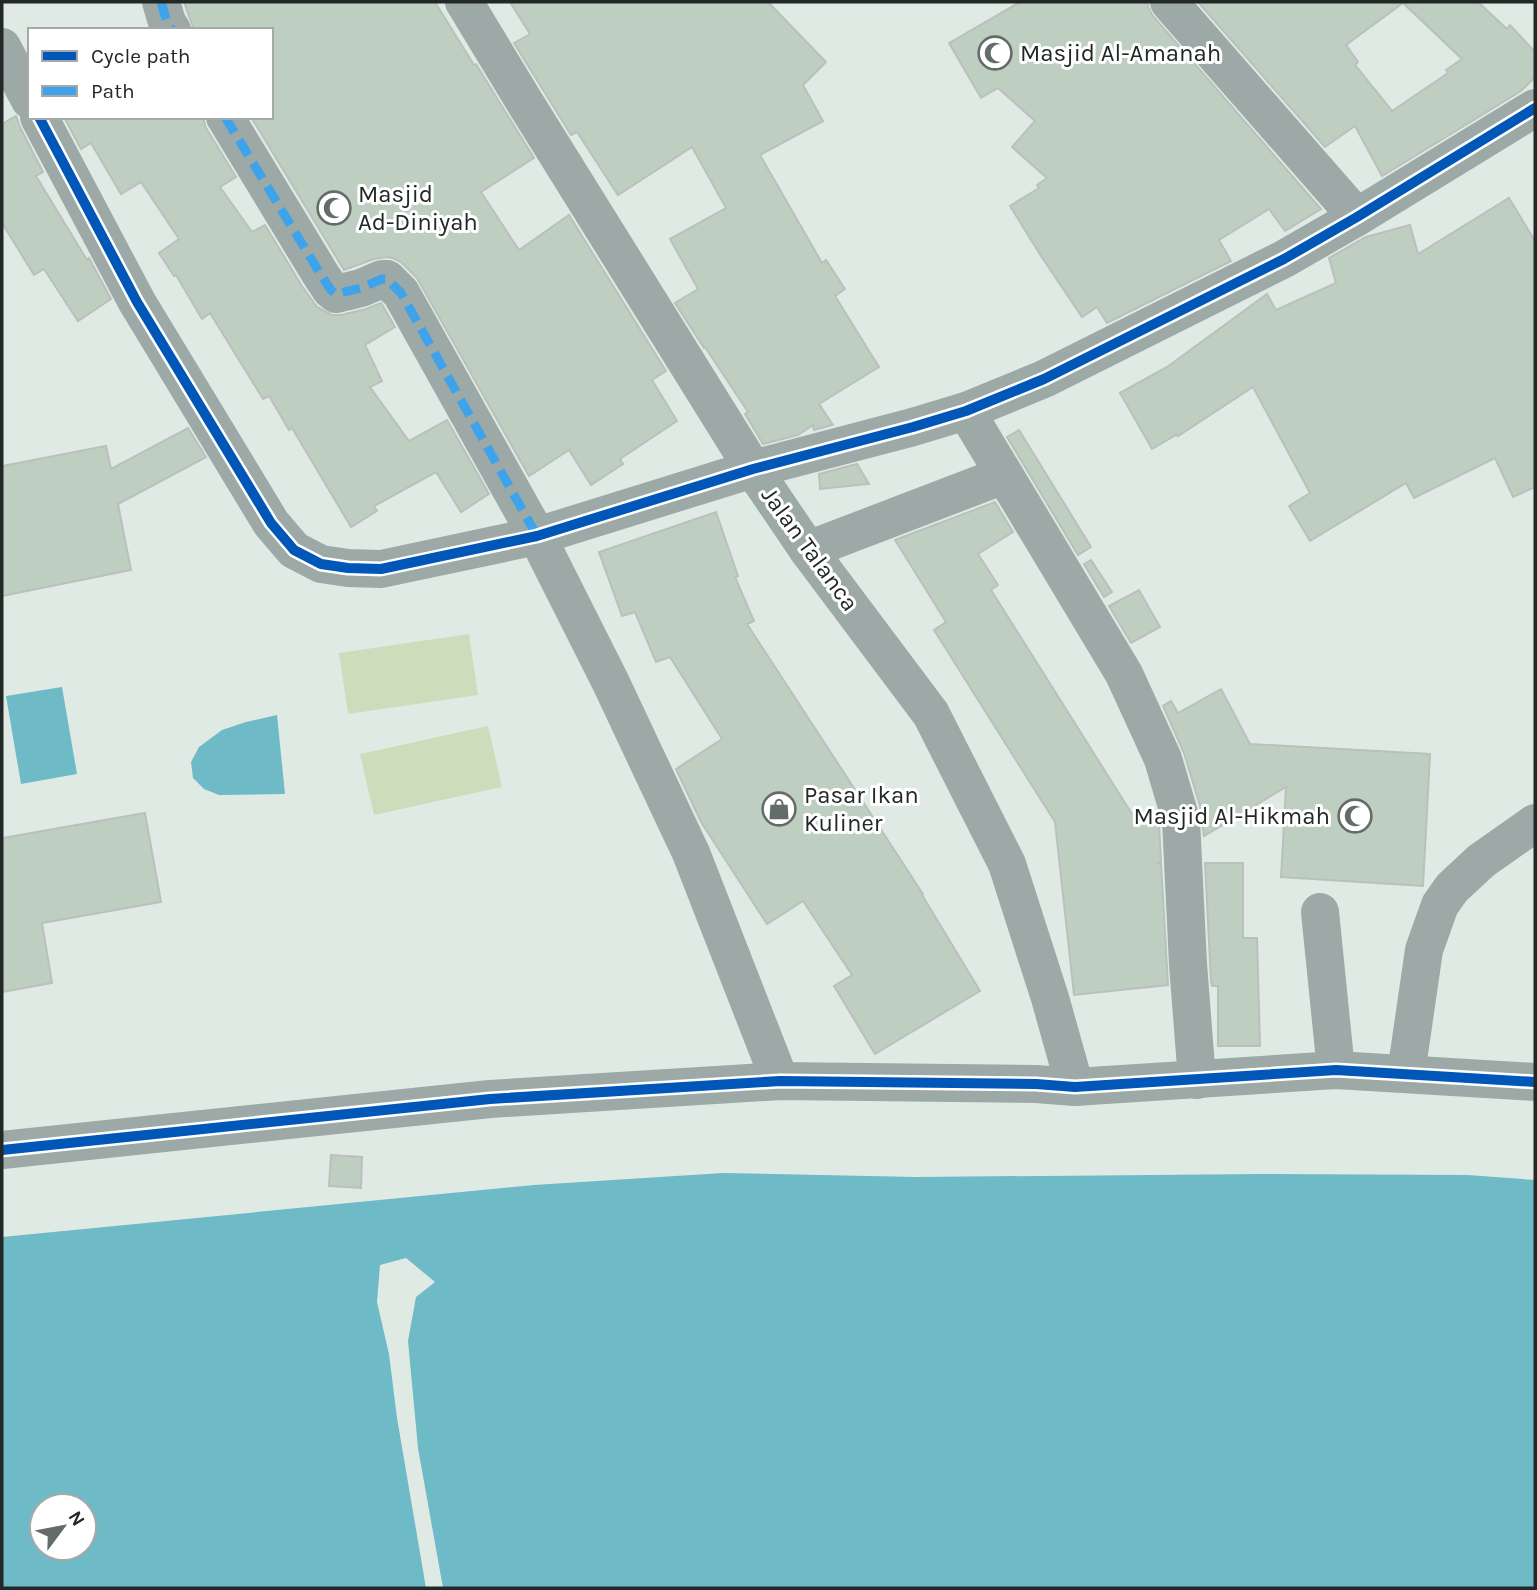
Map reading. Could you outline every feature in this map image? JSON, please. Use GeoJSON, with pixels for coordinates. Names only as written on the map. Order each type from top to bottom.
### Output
{"type":"FeatureCollection","features":[{"type":"Feature","properties":{"kind":"street"},"geometry":{"type":"LineString","coordinates":[[162,2],[171,28]]}},
{"type":"Feature","properties":{"kind":"street","name":"Jalan Talanca"},"geometry":{"type":"LineString","coordinates":[[464,2],[752,469],[808,550],[931,714],[1007,864],[1075,1087]]}},
{"type":"Feature","properties":{"kind":"street"},"geometry":{"type":"LineString","coordinates":[[1169,2],[1357,217]]}},
{"type":"Feature","properties":{"kind":"street"},"geometry":{"type":"LineString","coordinates":[[2,47],[28,96]]}},
{"type":"Feature","properties":{"kind":"street"},"geometry":{"type":"LineString","coordinates":[[40,119],[137,302],[271,523],[294,550],[321,564],[382,569],[537,536],[752,469],[966,411],[1044,379],[1284,259],[1535,108]]}},
{"type":"Feature","properties":{"kind":"street"},"geometry":{"type":"LineString","coordinates":[[226,119],[331,290],[337,293],[346,292],[387,279],[401,293],[537,536],[611,683],[691,853],[780,1081]]}},
{"type":"Feature","properties":{"kind":"street"},"geometry":{"type":"LineString","coordinates":[[966,411],[1124,674],[1163,759],[1181,820],[1197,1080]]}},
{"type":"Feature","properties":{"kind":"street"},"geometry":{"type":"LineString","coordinates":[[808,550],[1004,475]]}},
{"type":"Feature","properties":{"kind":"street"},"geometry":{"type":"LineString","coordinates":[[1406,1074],[1424,950],[1440,905],[1452,888],[1481,861],[1535,823]]}},
{"type":"Feature","properties":{"kind":"street"},"geometry":{"type":"LineString","coordinates":[[1320,912],[1336,1070]]}},
{"type":"Feature","properties":{"kind":"street"},"geometry":{"type":"LineString","coordinates":[[2,1150],[490,1099],[780,1081],[1037,1084],[1075,1087],[1336,1070],[1535,1082]]}},
{"type":"Feature","properties":{"kind":"green space"},"geometry":{"type":"Polygon","coordinates":[[[469,634],[478,695],[348,714],[339,653],[469,634]]]}},
{"type":"Feature","properties":{"kind":"green space"},"geometry":{"type":"Polygon","coordinates":[[[488,726],[502,787],[374,815],[360,754],[488,726]]]}},
{"type":"Feature","properties":{"kind":"water"},"geometry":{"type":"Polygon","coordinates":[[[62,687],[77,774],[21,784],[6,696],[62,687]]]}},
{"type":"Feature","properties":{"kind":"water"},"geometry":{"type":"Polygon","coordinates":[[[277,715],[285,794],[219,795],[204,789],[193,778],[191,762],[199,747],[222,730],[277,715]]]}},
{"type":"Feature","properties":{"kind":"water"},"geometry":{"type":"Polygon","coordinates":[[[723,1173],[916,1177],[1468,1175],[1535,1180],[1535,1588],[2,1588],[2,1237],[534,1185],[723,1173]]]}},
{"type":"Feature","properties":{"kind":"pier"},"geometry":{"type":"Polygon","coordinates":[[[406,1258],[435,1282],[416,1297],[408,1341],[418,1448],[443,1588],[426,1588],[389,1354],[377,1302],[380,1265],[406,1258]]]}},
{"type":"Feature","properties":{"kind":"building"},"geometry":{"type":"Polygon","coordinates":[[[184,2],[435,2],[534,158],[481,192],[519,250],[569,215],[666,371],[652,380],[677,421],[620,459],[623,464],[591,485],[569,450],[529,476],[417,278],[402,263],[388,257],[344,270],[252,119],[273,119],[273,28],[193,28],[184,2]]]}},
{"type":"Feature","properties":{"kind":"building"},"geometry":{"type":"Polygon","coordinates":[[[510,2],[768,2],[826,62],[803,85],[823,121],[760,155],[822,263],[826,260],[845,289],[835,296],[879,367],[819,404],[833,425],[814,430],[813,425],[798,435],[763,444],[745,414],[748,412],[675,303],[698,289],[670,239],[726,208],[692,147],[618,195],[577,132],[571,135],[514,43],[530,34],[510,2]]]}},
{"type":"Feature","properties":{"kind":"building"},"geometry":{"type":"Polygon","coordinates":[[[1020,2],[1148,2],[1153,16],[1321,209],[1285,231],[1269,209],[1219,240],[1231,261],[1107,323],[1097,307],[1082,317],[1010,206],[1039,188],[1037,185],[1047,178],[1012,147],[1035,121],[998,88],[981,98],[949,43],[1020,2]]]}},
{"type":"Feature","properties":{"kind":"building"},"geometry":{"type":"Polygon","coordinates":[[[1198,2],[1478,2],[1507,29],[1510,25],[1535,52],[1535,77],[1521,91],[1382,176],[1355,126],[1325,147],[1198,2]],[[1403,3],[1346,45],[1358,62],[1355,65],[1392,111],[1448,73],[1446,70],[1462,59],[1403,3]]]}},
{"type":"Feature","properties":{"kind":"building"},"geometry":{"type":"Polygon","coordinates":[[[16,116],[43,172],[36,176],[87,260],[89,258],[111,299],[78,321],[44,269],[34,275],[2,223],[2,124],[16,116]]]}},
{"type":"Feature","properties":{"kind":"building"},"geometry":{"type":"Polygon","coordinates":[[[65,119],[204,119],[206,128],[236,177],[220,187],[252,232],[265,225],[317,307],[332,315],[341,315],[381,303],[383,306],[395,327],[365,345],[382,381],[370,387],[409,441],[447,420],[489,494],[461,512],[436,472],[374,506],[377,511],[351,527],[292,428],[289,430],[269,396],[263,399],[210,313],[202,319],[176,275],[174,276],[159,253],[179,239],[141,182],[121,194],[91,143],[81,149],[65,119]]]}},
{"type":"Feature","properties":{"kind":"building"},"geometry":{"type":"Polygon","coordinates":[[[1509,198],[1535,241],[1535,487],[1513,497],[1495,458],[1414,498],[1406,483],[1310,541],[1289,506],[1310,493],[1253,387],[1178,436],[1152,449],[1120,393],[1167,367],[1267,294],[1276,310],[1336,283],[1329,258],[1366,237],[1410,225],[1418,254],[1509,198]]]}},
{"type":"Feature","properties":{"kind":"building"},"geometry":{"type":"Polygon","coordinates":[[[188,428],[206,457],[118,504],[131,570],[2,596],[2,466],[106,446],[111,469],[188,428]]]}},
{"type":"Feature","properties":{"kind":"building"},"geometry":{"type":"Polygon","coordinates":[[[1019,430],[1091,547],[1078,555],[1007,437],[1019,430]]]}},
{"type":"Feature","properties":{"kind":"building"},"geometry":{"type":"Polygon","coordinates":[[[857,464],[869,484],[820,489],[819,474],[857,464]]]}},
{"type":"Feature","properties":{"kind":"building"},"geometry":{"type":"Polygon","coordinates":[[[995,502],[1013,532],[978,554],[998,585],[991,590],[1132,814],[1156,811],[1168,985],[1074,995],[1055,822],[934,630],[946,622],[895,540],[995,502]]]}},
{"type":"Feature","properties":{"kind":"building"},"geometry":{"type":"Polygon","coordinates":[[[716,512],[738,576],[735,577],[754,621],[747,624],[923,894],[980,991],[875,1054],[834,986],[852,975],[803,901],[767,924],[701,822],[676,769],[722,739],[670,657],[656,662],[635,612],[622,616],[599,552],[716,512]]]}},
{"type":"Feature","properties":{"kind":"building"},"geometry":{"type":"Polygon","coordinates":[[[1091,560],[1112,592],[1104,597],[1084,564],[1091,560]]]}},
{"type":"Feature","properties":{"kind":"building"},"geometry":{"type":"Polygon","coordinates":[[[1139,590],[1160,627],[1131,643],[1109,606],[1139,590]]]}},
{"type":"Feature","properties":{"kind":"building","name":"Masjid Al-Hikmah"},"geometry":{"type":"Polygon","coordinates":[[[1221,689],[1250,744],[1430,754],[1423,886],[1281,877],[1286,787],[1204,836],[1200,806],[1184,753],[1163,706],[1171,701],[1178,713],[1221,689]]]}},
{"type":"Feature","properties":{"kind":"building"},"geometry":{"type":"Polygon","coordinates":[[[145,813],[161,902],[42,923],[52,983],[2,992],[2,838],[145,813]]]}},
{"type":"Feature","properties":{"kind":"building"},"geometry":{"type":"Polygon","coordinates":[[[1205,863],[1243,863],[1243,938],[1257,938],[1260,1046],[1218,1046],[1218,986],[1212,986],[1211,981],[1205,863]]]}},
{"type":"Feature","properties":{"kind":"building"},"geometry":{"type":"Polygon","coordinates":[[[331,1155],[362,1157],[361,1188],[329,1186],[331,1155]]]}},
{"type":"Feature","properties":{"kind":"marked path"},"geometry":{"type":"LineString","coordinates":[[161,2],[171,28]]}},
{"type":"Feature","properties":{"kind":"marked path"},"geometry":{"type":"LineString","coordinates":[[226,119],[331,290],[336,294],[387,279],[401,293],[537,536]]}},
{"type":"Feature","properties":{"kind":"cycle path"},"geometry":{"type":"LineString","coordinates":[[40,119],[137,302],[271,523],[294,550],[321,564],[381,569],[537,536],[753,469],[966,411],[1044,379],[1284,259],[1535,108]]}},
{"type":"Feature","properties":{"kind":"cycle path"},"geometry":{"type":"LineString","coordinates":[[2,1150],[490,1099],[780,1081],[1036,1084],[1075,1087],[1336,1070],[1535,1082]]}},
{"type":"Feature","properties":{"kind":"place","name":"Masjid Al-Amanah"},"geometry":{"type":"Point","coordinates":[995,53]}},
{"type":"Feature","properties":{"kind":"place","name":"Masjid Ad-Diniyah"},"geometry":{"type":"Point","coordinates":[334,208]}},
{"type":"Feature","properties":{"kind":"place","name":"Pasar Ikan Kuliner"},"geometry":{"type":"Point","coordinates":[779,809]}},
{"type":"Feature","properties":{"kind":"place","name":"Masjid Al-Hikmah"},"geometry":{"type":"Point","coordinates":[1355,816]}}]}
